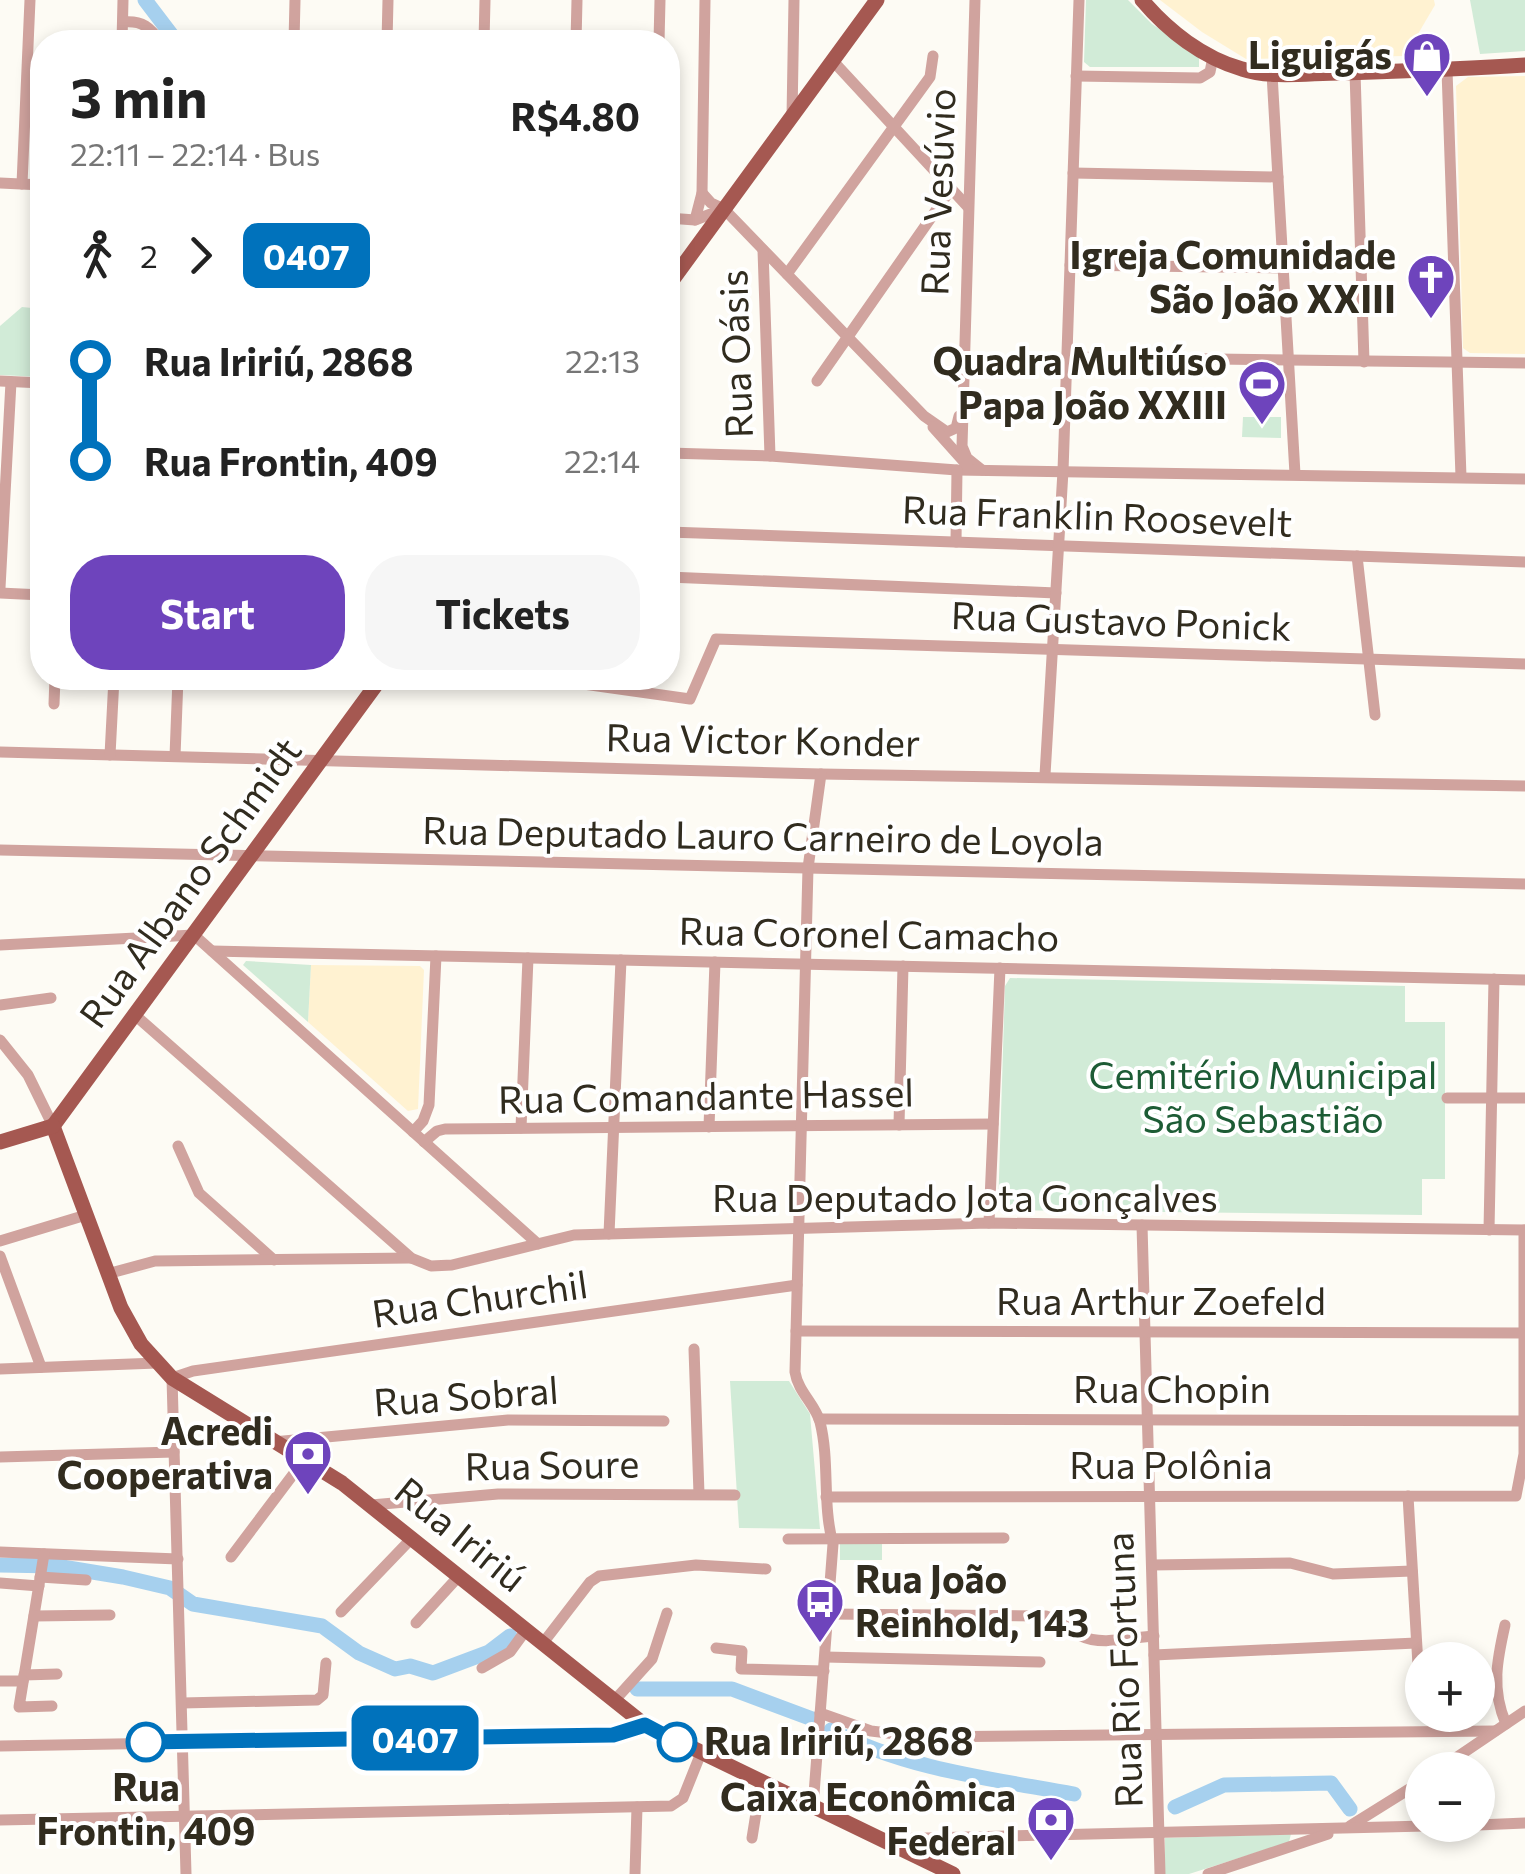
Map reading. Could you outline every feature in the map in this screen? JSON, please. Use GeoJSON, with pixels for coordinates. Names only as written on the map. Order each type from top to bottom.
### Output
{"type":"FeatureCollection","features":[{"type":"Feature","properties":{"kind":"main road"},"geometry":{"type":"LineString","coordinates":[[680,270],[877,0]]}},
{"type":"Feature","properties":{"kind":"main road"},"geometry":{"type":"LineString","coordinates":[[1142,0],[1175,33],[1213,57],[1245,70],[1272,74],[1525,66]]}},
{"type":"Feature","properties":{"kind":"main road","name":"Rua Albano Schmidt"},"geometry":{"type":"LineString","coordinates":[[53,1126],[372,690]]}},
{"type":"Feature","properties":{"kind":"main road"},"geometry":{"type":"LineString","coordinates":[[0,1142],[53,1126]]}},
{"type":"Feature","properties":{"kind":"main road","name":"Rua Iririú"},"geometry":{"type":"LineString","coordinates":[[53,1126],[130,1326],[172,1378],[371,1505],[645,1725],[954,1874]]}},
{"type":"Feature","properties":{"kind":"street"},"geometry":{"type":"LineString","coordinates":[[22,184],[30,0]]}},
{"type":"Feature","properties":{"kind":"street"},"geometry":{"type":"LineString","coordinates":[[123,0],[123,30]]}},
{"type":"Feature","properties":{"kind":"street"},"geometry":{"type":"LineString","coordinates":[[294,30],[295,0]]}},
{"type":"Feature","properties":{"kind":"street"},"geometry":{"type":"LineString","coordinates":[[387,30],[388,0]]}},
{"type":"Feature","properties":{"kind":"street"},"geometry":{"type":"LineString","coordinates":[[484,30],[485,0]]}},
{"type":"Feature","properties":{"kind":"street"},"geometry":{"type":"LineString","coordinates":[[576,30],[577,0]]}},
{"type":"Feature","properties":{"kind":"street"},"geometry":{"type":"LineString","coordinates":[[659,30],[660,0]]}},
{"type":"Feature","properties":{"kind":"street"},"geometry":{"type":"LineString","coordinates":[[704,237],[695,220],[702,193],[706,0]]}},
{"type":"Feature","properties":{"kind":"street"},"geometry":{"type":"LineString","coordinates":[[792,117],[794,0]]}},
{"type":"Feature","properties":{"kind":"street","name":"Rua Vesúvio"},"geometry":{"type":"LineString","coordinates":[[958,450],[975,0]]}},
{"type":"Feature","properties":{"kind":"street"},"geometry":{"type":"LineString","coordinates":[[1044,775],[1063,470],[1079,0]]}},
{"type":"Feature","properties":{"kind":"street"},"geometry":{"type":"LineString","coordinates":[[123,22],[138,22],[152,30]]}},
{"type":"Feature","properties":{"kind":"street"},"geometry":{"type":"LineString","coordinates":[[787,274],[930,77],[933,56]]}},
{"type":"Feature","properties":{"kind":"street"},"geometry":{"type":"LineString","coordinates":[[1076,76],[1200,78],[1210,72],[1213,57]]}},
{"type":"Feature","properties":{"kind":"street"},"geometry":{"type":"LineString","coordinates":[[833,61],[968,207]]}},
{"type":"Feature","properties":{"kind":"street"},"geometry":{"type":"LineString","coordinates":[[1447,70],[1461,477]]}},
{"type":"Feature","properties":{"kind":"street"},"geometry":{"type":"LineString","coordinates":[[1355,72],[1364,362]]}},
{"type":"Feature","properties":{"kind":"street"},"geometry":{"type":"LineString","coordinates":[[1272,74],[1295,474]]}},
{"type":"Feature","properties":{"kind":"street"},"geometry":{"type":"LineString","coordinates":[[1073,173],[1278,177]]}},
{"type":"Feature","properties":{"kind":"street"},"geometry":{"type":"LineString","coordinates":[[0,183],[30,184]]}},
{"type":"Feature","properties":{"kind":"street"},"geometry":{"type":"LineString","coordinates":[[816,381],[951,189]]}},
{"type":"Feature","properties":{"kind":"street"},"geometry":{"type":"LineString","coordinates":[[702,193],[724,210],[980,470]]}},
{"type":"Feature","properties":{"kind":"street"},"geometry":{"type":"LineString","coordinates":[[680,219],[695,220],[724,210]]}},
{"type":"Feature","properties":{"kind":"street","name":"Rua Oásis"},"geometry":{"type":"LineString","coordinates":[[763,250],[770,456]]}},
{"type":"Feature","properties":{"kind":"street"},"geometry":{"type":"LineString","coordinates":[[1070,266],[1284,268]]}},
{"type":"Feature","properties":{"kind":"street"},"geometry":{"type":"LineString","coordinates":[[1066,357],[1525,364]]}},
{"type":"Feature","properties":{"kind":"street"},"geometry":{"type":"LineString","coordinates":[[6,382],[0,590],[30,594]]}},
{"type":"Feature","properties":{"kind":"street"},"geometry":{"type":"LineString","coordinates":[[924,416],[952,432],[958,422],[962,397]]}},
{"type":"Feature","properties":{"kind":"street"},"geometry":{"type":"LineString","coordinates":[[932,468],[948,464],[958,450]]}},
{"type":"Feature","properties":{"kind":"street"},"geometry":{"type":"LineString","coordinates":[[680,453],[958,470],[1525,479]]}},
{"type":"Feature","properties":{"kind":"street"},"geometry":{"type":"LineString","coordinates":[[956,542],[958,470]]}},
{"type":"Feature","properties":{"kind":"street","name":"Rua Franklin Roosevelt"},"geometry":{"type":"LineString","coordinates":[[680,532],[1525,562]]}},
{"type":"Feature","properties":{"kind":"street"},"geometry":{"type":"LineString","coordinates":[[1358,556],[1375,715]]}},
{"type":"Feature","properties":{"kind":"street"},"geometry":{"type":"LineString","coordinates":[[680,578],[1056,593]]}},
{"type":"Feature","properties":{"kind":"street","name":"Rua Gustavo Ponick"},"geometry":{"type":"LineString","coordinates":[[626,690],[690,699],[716,640],[1525,664]]}},
{"type":"Feature","properties":{"kind":"street"},"geometry":{"type":"LineString","coordinates":[[54,704],[55,690]]}},
{"type":"Feature","properties":{"kind":"street"},"geometry":{"type":"LineString","coordinates":[[110,755],[113,690]]}},
{"type":"Feature","properties":{"kind":"street"},"geometry":{"type":"LineString","coordinates":[[174,756],[177,690]]}},
{"type":"Feature","properties":{"kind":"street","name":"Rua Victor Konder"},"geometry":{"type":"LineString","coordinates":[[0,752],[821,774],[1525,786]]}},
{"type":"Feature","properties":{"kind":"street"},"geometry":{"type":"LineString","coordinates":[[813,1807],[832,1539],[819,1419],[796,1379],[796,1331],[808,868],[821,774]]}},
{"type":"Feature","properties":{"kind":"street","name":"Rua Deputado Lauro Carneiro de Loyola"},"geometry":{"type":"LineString","coordinates":[[0,850],[1525,884]]}},
{"type":"Feature","properties":{"kind":"street"},"geometry":{"type":"LineString","coordinates":[[0,945],[194,935],[538,1244]]}},
{"type":"Feature","properties":{"kind":"street","name":"Rua Coronel Camacho"},"geometry":{"type":"LineString","coordinates":[[212,951],[1525,980]]}},
{"type":"Feature","properties":{"kind":"street"},"geometry":{"type":"LineString","coordinates":[[413,1132],[423,1122],[429,1105],[436,956]]}},
{"type":"Feature","properties":{"kind":"street"},"geometry":{"type":"LineString","coordinates":[[521,1128],[528,958]]}},
{"type":"Feature","properties":{"kind":"street"},"geometry":{"type":"LineString","coordinates":[[609,1234],[621,960]]}},
{"type":"Feature","properties":{"kind":"street"},"geometry":{"type":"LineString","coordinates":[[709,1126],[715,962]]}},
{"type":"Feature","properties":{"kind":"street"},"geometry":{"type":"LineString","coordinates":[[899,1125],[903,966]]}},
{"type":"Feature","properties":{"kind":"street"},"geometry":{"type":"LineString","coordinates":[[989,1224],[1000,968]]}},
{"type":"Feature","properties":{"kind":"street"},"geometry":{"type":"LineString","coordinates":[[1489,1230],[1494,979]]}},
{"type":"Feature","properties":{"kind":"street"},"geometry":{"type":"LineString","coordinates":[[0,1006],[52,998]]}},
{"type":"Feature","properties":{"kind":"street"},"geometry":{"type":"LineString","coordinates":[[135,1015],[411,1258]]}},
{"type":"Feature","properties":{"kind":"street"},"geometry":{"type":"LineString","coordinates":[[0,1040],[28,1075],[53,1126]]}},
{"type":"Feature","properties":{"kind":"street"},"geometry":{"type":"LineString","coordinates":[[1447,1098],[1525,1098]]}},
{"type":"Feature","properties":{"kind":"street","name":"Rua Comandante Hassel"},"geometry":{"type":"LineString","coordinates":[[424,1142],[445,1129],[993,1124]]}},
{"type":"Feature","properties":{"kind":"street"},"geometry":{"type":"LineString","coordinates":[[178,1146],[199,1193],[274,1260]]}},
{"type":"Feature","properties":{"kind":"street"},"geometry":{"type":"LineString","coordinates":[[0,1241],[86,1215]]}},
{"type":"Feature","properties":{"kind":"street","name":"Rua Deputado Jota Gonçalves"},"geometry":{"type":"LineString","coordinates":[[107,1274],[155,1261],[411,1258],[440,1266],[566,1236],[609,1234],[989,1224],[1524,1230]]}},
{"type":"Feature","properties":{"kind":"street","name":"Rua Rio Fortuna"},"geometry":{"type":"LineString","coordinates":[[1142,1225],[1160,1874]]}},
{"type":"Feature","properties":{"kind":"street"},"geometry":{"type":"LineString","coordinates":[[1524,1230],[1524,1421]]}},
{"type":"Feature","properties":{"kind":"street"},"geometry":{"type":"LineString","coordinates":[[0,1256],[40,1367]]}},
{"type":"Feature","properties":{"kind":"street","name":"Rua Churchil"},"geometry":{"type":"LineString","coordinates":[[172,1378],[193,1370],[797,1285]]}},
{"type":"Feature","properties":{"kind":"street","name":"Rua Arthur Zoefeld"},"geometry":{"type":"LineString","coordinates":[[796,1331],[1524,1333]]}},
{"type":"Feature","properties":{"kind":"street"},"geometry":{"type":"LineString","coordinates":[[694,1349],[699,1494]]}},
{"type":"Feature","properties":{"kind":"street"},"geometry":{"type":"LineString","coordinates":[[0,1369],[157,1363]]}},
{"type":"Feature","properties":{"kind":"street"},"geometry":{"type":"LineString","coordinates":[[172,1378],[186,1874]]}},
{"type":"Feature","properties":{"kind":"street","name":"Rua Chopin"},"geometry":{"type":"LineString","coordinates":[[819,1419],[1524,1421]]}},
{"type":"Feature","properties":{"kind":"street","name":"Rua Sobral"},"geometry":{"type":"LineString","coordinates":[[273,1442],[508,1420],[664,1421]]}},
{"type":"Feature","properties":{"kind":"street","name":"Rua Polônia"},"geometry":{"type":"LineString","coordinates":[[826,1497],[1516,1496],[1523,1468],[1524,1421]]}},
{"type":"Feature","properties":{"kind":"street"},"geometry":{"type":"LineString","coordinates":[[0,1457],[174,1452]]}},
{"type":"Feature","properties":{"kind":"street"},"geometry":{"type":"LineString","coordinates":[[231,1558],[304,1460]]}},
{"type":"Feature","properties":{"kind":"street","name":"Rua Soure"},"geometry":{"type":"LineString","coordinates":[[371,1505],[498,1494],[735,1495]]}},
{"type":"Feature","properties":{"kind":"street"},"geometry":{"type":"LineString","coordinates":[[1408,1496],[1416,1642]]}},
{"type":"Feature","properties":{"kind":"street"},"geometry":{"type":"LineString","coordinates":[[341,1612],[412,1538]]}},
{"type":"Feature","properties":{"kind":"street"},"geometry":{"type":"LineString","coordinates":[[788,1539],[1004,1538]]}},
{"type":"Feature","properties":{"kind":"street"},"geometry":{"type":"LineString","coordinates":[[0,1552],[41,1569],[86,1580]]}},
{"type":"Feature","properties":{"kind":"street"},"geometry":{"type":"LineString","coordinates":[[0,1582],[41,1569],[178,1559]]}},
{"type":"Feature","properties":{"kind":"street"},"geometry":{"type":"LineString","coordinates":[[1152,1565],[1290,1563],[1333,1574],[1412,1571]]}},
{"type":"Feature","properties":{"kind":"street"},"geometry":{"type":"LineString","coordinates":[[542,1644],[590,1582],[599,1576],[696,1565],[766,1569]]}},
{"type":"Feature","properties":{"kind":"street"},"geometry":{"type":"LineString","coordinates":[[41,1569],[19,1707],[52,1706]]}},
{"type":"Feature","properties":{"kind":"street"},"geometry":{"type":"LineString","coordinates":[[416,1623],[459,1576]]}},
{"type":"Feature","properties":{"kind":"street"},"geometry":{"type":"LineString","coordinates":[[614,1701],[652,1659],[667,1613]]}},
{"type":"Feature","properties":{"kind":"street"},"geometry":{"type":"LineString","coordinates":[[34,1616],[110,1614]]}},
{"type":"Feature","properties":{"kind":"street"},"geometry":{"type":"LineString","coordinates":[[828,1614],[1046,1616],[1063,1621],[1083,1637],[1098,1640],[1154,1636]]}},
{"type":"Feature","properties":{"kind":"street"},"geometry":{"type":"LineString","coordinates":[[1500,1728],[1495,1688],[1505,1625]]}},
{"type":"Feature","properties":{"kind":"street"},"geometry":{"type":"LineString","coordinates":[[482,1668],[510,1652],[526,1630]]}},
{"type":"Feature","properties":{"kind":"street"},"geometry":{"type":"LineString","coordinates":[[1154,1655],[1405,1644]]}},
{"type":"Feature","properties":{"kind":"street"},"geometry":{"type":"LineString","coordinates":[[716,1648],[742,1651],[741,1669],[824,1671]]}},
{"type":"Feature","properties":{"kind":"street"},"geometry":{"type":"LineString","coordinates":[[825,1656],[1040,1662]]}},
{"type":"Feature","properties":{"kind":"street"},"geometry":{"type":"LineString","coordinates":[[182,1703],[318,1700],[323,1695],[326,1663]]}},
{"type":"Feature","properties":{"kind":"street"},"geometry":{"type":"LineString","coordinates":[[0,1681],[57,1674]]}},
{"type":"Feature","properties":{"kind":"street"},"geometry":{"type":"LineString","coordinates":[[1465,1752],[1525,1712]]}},
{"type":"Feature","properties":{"kind":"street"},"geometry":{"type":"LineString","coordinates":[[820,1721],[902,1736],[1500,1728]]}},
{"type":"Feature","properties":{"kind":"street"},"geometry":{"type":"LineString","coordinates":[[0,1746],[613,1735],[645,1725]]}},
{"type":"Feature","properties":{"kind":"street"},"geometry":{"type":"LineString","coordinates":[[0,1820],[671,1806],[680,1802],[700,1753]]}},
{"type":"Feature","properties":{"kind":"street"},"geometry":{"type":"LineString","coordinates":[[752,1838],[761,1782]]}},
{"type":"Feature","properties":{"kind":"street"},"geometry":{"type":"LineString","coordinates":[[1208,1874],[1344,1829],[1405,1791]]}},
{"type":"Feature","properties":{"kind":"street"},"geometry":{"type":"LineString","coordinates":[[635,1874],[637,1807]]}},
{"type":"Feature","properties":{"kind":"street"},"geometry":{"type":"LineString","coordinates":[[1495,1824],[1525,1823]]}},
{"type":"Feature","properties":{"kind":"street"},"geometry":{"type":"LineString","coordinates":[[881,1840],[1405,1827]]}},
{"type":"Feature","properties":{"kind":"shaded area"},"geometry":{"type":"Polygon","coordinates":[[[1160,0],[1434,0],[1435,5],[1405,56],[1246,59],[1160,0]]]}},
{"type":"Feature","properties":{"kind":"shaded area"},"geometry":{"type":"Polygon","coordinates":[[[1525,76],[1525,354],[1470,353],[1463,348],[1456,86],[1468,77],[1525,76]]]}},
{"type":"Feature","properties":{"kind":"shaded area"},"geometry":{"type":"Polygon","coordinates":[[[311,965],[420,966],[424,970],[418,1109],[408,1111],[308,1022],[311,965]]]}},
{"type":"Feature","properties":{"kind":"green space"},"geometry":{"type":"Polygon","coordinates":[[[1086,0],[1128,0],[1152,24],[1199,56],[1199,67],[1090,67],[1084,62],[1086,0]]]}},
{"type":"Feature","properties":{"kind":"green space"},"geometry":{"type":"Polygon","coordinates":[[[1470,0],[1525,0],[1525,51],[1480,54],[1470,0]]]}},
{"type":"Feature","properties":{"kind":"green space"},"geometry":{"type":"Polygon","coordinates":[[[22,307],[30,308],[30,376],[0,375],[0,326],[22,307]]]}},
{"type":"Feature","properties":{"kind":"green space","name":"Quadra Multiúso Papa João XXIII"},"geometry":{"type":"Polygon","coordinates":[[[1243,417],[1281,417],[1281,438],[1242,437],[1243,417]]]}},
{"type":"Feature","properties":{"kind":"green space"},"geometry":{"type":"Polygon","coordinates":[[[246,961],[311,965],[308,1022],[243,965],[246,961]]]}},
{"type":"Feature","properties":{"kind":"green space","name":"Cemitério Municipal São Sebastião"},"geometry":{"type":"Polygon","coordinates":[[[1010,978],[1405,986],[1405,1022],[1445,1022],[1445,1179],[1422,1179],[1422,1215],[998,1210],[1005,986],[1010,978]]]}},
{"type":"Feature","properties":{"kind":"green space"},"geometry":{"type":"Polygon","coordinates":[[[730,1381],[789,1381],[810,1414],[820,1529],[739,1528],[730,1381]]]}},
{"type":"Feature","properties":{"kind":"green space"},"geometry":{"type":"Polygon","coordinates":[[[840,1543],[882,1543],[882,1560],[840,1560],[840,1543]]]}},
{"type":"Feature","properties":{"kind":"green space"},"geometry":{"type":"Polygon","coordinates":[[[1291,1834],[1289,1842],[1189,1874],[1165,1874],[1165,1838],[1291,1834]]]}},
{"type":"Feature","properties":{"kind":"waterway"},"geometry":{"type":"LineString","coordinates":[[145,0],[168,30]]}},
{"type":"Feature","properties":{"kind":"waterway"},"geometry":{"type":"LineString","coordinates":[[0,1565],[56,1566],[123,1577],[170,1588],[193,1604],[322,1626],[359,1653],[395,1669],[410,1666],[433,1673],[489,1652],[510,1636]]}},
{"type":"Feature","properties":{"kind":"waterway"},"geometry":{"type":"LineString","coordinates":[[637,1689],[732,1689],[815,1720]]}},
{"type":"Feature","properties":{"kind":"waterway"},"geometry":{"type":"LineString","coordinates":[[831,1730],[919,1763],[1074,1794]]}},
{"type":"Feature","properties":{"kind":"waterway"},"geometry":{"type":"LineString","coordinates":[[1175,1807],[1224,1785],[1331,1783],[1350,1809]]}},
{"type":"Feature","properties":{"kind":"bus line","name":"0407"},"geometry":{"type":"LineString","coordinates":[[146,1742],[613,1735],[645,1725],[677,1742]]}},
{"type":"Feature","properties":{"kind":"place","name":"Liguigás"},"geometry":{"type":"Point","coordinates":[1427,98]}},
{"type":"Feature","properties":{"kind":"place","name":"Igreja Comunidade São João XXIII"},"geometry":{"type":"Point","coordinates":[1431,320]}},
{"type":"Feature","properties":{"kind":"place","name":"Quadra Multiúso Papa João XXIII"},"geometry":{"type":"Point","coordinates":[1262,426]}},
{"type":"Feature","properties":{"kind":"place","name":"Acredi Cooperativa"},"geometry":{"type":"Point","coordinates":[308,1496]}},
{"type":"Feature","properties":{"kind":"place","name":"Rua João Reinhold, 143"},"geometry":{"type":"Point","coordinates":[820,1644]}},
{"type":"Feature","properties":{"kind":"place","name":"Rua Frontin, 409"},"geometry":{"type":"Point","coordinates":[146,1742]}},
{"type":"Feature","properties":{"kind":"place","name":"Rua Iririú, 2868"},"geometry":{"type":"Point","coordinates":[677,1742]}},
{"type":"Feature","properties":{"kind":"place","name":"Caixa Econômica Federal"},"geometry":{"type":"Point","coordinates":[1051,1862]}}]}
